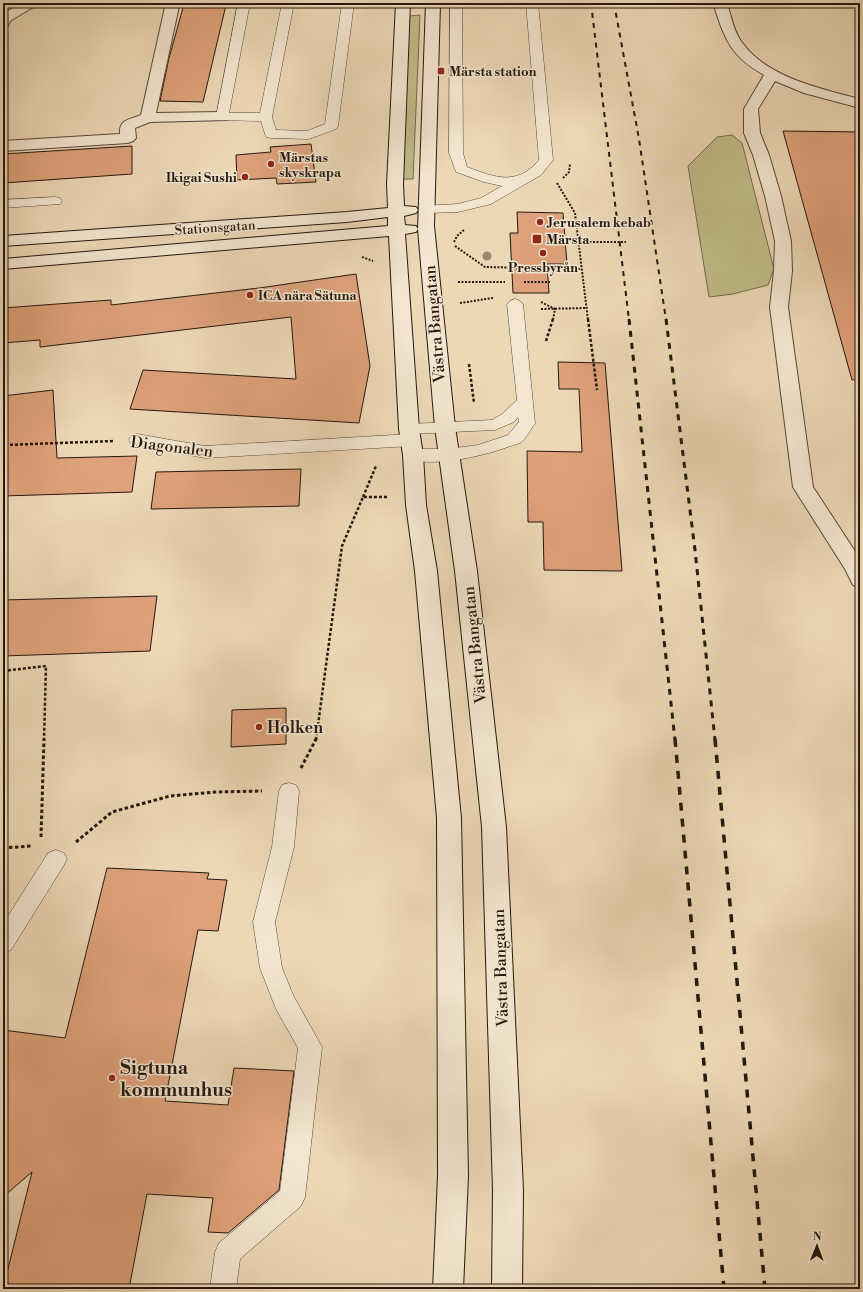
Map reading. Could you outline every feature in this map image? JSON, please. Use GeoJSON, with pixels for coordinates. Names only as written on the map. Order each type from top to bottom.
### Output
{"type":"FeatureCollection","features":[{"type":"Feature","properties":{"kind":"street"},"geometry":{"type":"LineString","coordinates":[[3,23],[4,19],[30,3]]}},
{"type":"Feature","properties":{"kind":"street"},"geometry":{"type":"LineString","coordinates":[[148,118],[172,6],[169,3]]}},
{"type":"Feature","properties":{"kind":"street","name":"Västra Bangatan"},"geometry":{"type":"LineString","coordinates":[[403,3],[395,184],[397,231],[416,505],[426,571],[449,818],[453,1176],[448,1289]]}},
{"type":"Feature","properties":{"kind":"street","name":"Västra Bangatan"},"geometry":{"type":"LineString","coordinates":[[433,3],[427,218],[445,427],[466,570],[494,827],[508,1190],[506,1289]]}},
{"type":"Feature","properties":{"kind":"street"},"geometry":{"type":"LineString","coordinates":[[720,3],[735,42],[754,61],[772,74],[814,92],[860,104]]}},
{"type":"Feature","properties":{"kind":"street"},"geometry":{"type":"LineString","coordinates":[[772,74],[750,109],[752,133],[761,155],[774,196],[783,241],[783,271],[779,307],[803,487],[855,568],[860,580]]}},
{"type":"Feature","properties":{"kind":"street"},"geometry":{"type":"LineString","coordinates":[[3,146],[128,138],[127,126],[148,118],[222,117]]}},
{"type":"Feature","properties":{"kind":"street","name":"Stationsgatan"},"geometry":{"type":"LineString","coordinates":[[3,241],[340,217],[396,211],[427,218]]}},
{"type":"Feature","properties":{"kind":"street","name":"Stationsgatan"},"geometry":{"type":"LineString","coordinates":[[3,264],[397,231],[427,218]]}},
{"type":"Feature","properties":{"kind":"lane"},"geometry":{"type":"LineString","coordinates":[[244,3],[222,117],[266,118]]}},
{"type":"Feature","properties":{"kind":"lane"},"geometry":{"type":"LineString","coordinates":[[288,3],[266,118],[271,134],[309,135],[331,126],[348,3]]}},
{"type":"Feature","properties":{"kind":"lane"},"geometry":{"type":"LineString","coordinates":[[456,3],[456,154],[461,169],[486,179],[503,183],[520,181]]}},
{"type":"Feature","properties":{"kind":"lane"},"geometry":{"type":"LineString","coordinates":[[427,218],[486,200],[536,172],[546,160],[532,3]]}},
{"type":"Feature","properties":{"kind":"lane"},"geometry":{"type":"LineString","coordinates":[[3,204],[55,201]]}},
{"type":"Feature","properties":{"kind":"lane"},"geometry":{"type":"LineString","coordinates":[[411,441],[448,454],[480,450],[514,439],[526,423],[515,307]]}},
{"type":"Feature","properties":{"kind":"lane"},"geometry":{"type":"LineString","coordinates":[[411,441],[445,427],[495,425],[508,418],[524,402]]}},
{"type":"Feature","properties":{"kind":"lane","name":"Diagonalen"},"geometry":{"type":"LineString","coordinates":[[137,440],[205,452],[411,441]]}},
{"type":"Feature","properties":{"kind":"lane"},"geometry":{"type":"LineString","coordinates":[[223,1289],[228,1252],[292,1197],[310,1047],[284,1002],[272,968],[264,922],[283,847],[289,791]]}},
{"type":"Feature","properties":{"kind":"lane"},"geometry":{"type":"LineString","coordinates":[[3,943],[56,859]]}},
{"type":"Feature","properties":{"kind":"path"},"geometry":{"type":"LineString","coordinates":[[536,172],[556,182],[575,213],[597,390]]}},
{"type":"Feature","properties":{"kind":"path"},"geometry":{"type":"LineString","coordinates":[[578,242],[626,242]]}},
{"type":"Feature","properties":{"kind":"path"},"geometry":{"type":"LineString","coordinates":[[453,245],[485,267],[581,269]]}},
{"type":"Feature","properties":{"kind":"path"},"geometry":{"type":"LineString","coordinates":[[515,307],[586,308]]}},
{"type":"Feature","properties":{"kind":"path","name":"Diagonalen"},"geometry":{"type":"LineString","coordinates":[[4,445],[137,440]]}},
{"type":"Feature","properties":{"kind":"path"},"geometry":{"type":"LineString","coordinates":[[56,859],[112,812],[170,796],[216,792],[289,791],[316,740],[342,546],[363,497],[386,496],[416,505]]}},
{"type":"Feature","properties":{"kind":"path"},"geometry":{"type":"LineString","coordinates":[[3,671],[46,666],[41,838]]}},
{"type":"Feature","properties":{"kind":"path"},"geometry":{"type":"LineString","coordinates":[[3,848],[34,846]]}},
{"type":"Feature","properties":{"kind":"shaded area"},"geometry":{"type":"Polygon","coordinates":[[[420,15],[413,179],[401,179],[409,16],[420,15]]]}},
{"type":"Feature","properties":{"kind":"shaded area"},"geometry":{"type":"Polygon","coordinates":[[[732,135],[742,143],[774,269],[768,285],[733,294],[709,297],[688,166],[717,137],[732,135]]]}},
{"type":"Feature","properties":{"kind":"building"},"geometry":{"type":"Polygon","coordinates":[[[184,4],[226,5],[203,102],[160,101],[169,58],[184,4]]]}},
{"type":"Feature","properties":{"kind":"building"},"geometry":{"type":"Polygon","coordinates":[[[783,131],[860,132],[860,379],[852,380],[783,131]]]}},
{"type":"Feature","properties":{"kind":"building","name":"Märstas skyskrapa"},"geometry":{"type":"Polygon","coordinates":[[[311,144],[316,182],[277,184],[276,178],[237,180],[236,155],[271,152],[270,147],[311,144]]]}},
{"type":"Feature","properties":{"kind":"building"},"geometry":{"type":"Polygon","coordinates":[[[132,146],[132,174],[3,183],[3,154],[132,146]]]}},
{"type":"Feature","properties":{"kind":"building"},"geometry":{"type":"Polygon","coordinates":[[[517,212],[563,213],[567,264],[547,264],[549,293],[513,293],[510,233],[518,233],[517,212]]]}},
{"type":"Feature","properties":{"kind":"building"},"geometry":{"type":"Polygon","coordinates":[[[356,274],[370,366],[359,423],[130,409],[143,370],[296,379],[291,317],[40,347],[40,340],[3,343],[3,308],[111,300],[111,305],[259,288],[356,274]]]}},
{"type":"Feature","properties":{"kind":"building"},"geometry":{"type":"Polygon","coordinates":[[[558,362],[605,363],[622,571],[544,570],[543,522],[528,522],[527,451],[582,452],[579,389],[559,389],[558,362]]]}},
{"type":"Feature","properties":{"kind":"building"},"geometry":{"type":"Polygon","coordinates":[[[53,390],[57,458],[137,456],[132,492],[3,496],[3,396],[53,390]]]}},
{"type":"Feature","properties":{"kind":"building"},"geometry":{"type":"Polygon","coordinates":[[[301,469],[299,506],[151,509],[156,472],[301,469]]]}},
{"type":"Feature","properties":{"kind":"building"},"geometry":{"type":"Polygon","coordinates":[[[157,596],[150,651],[3,656],[3,600],[157,596]]]}},
{"type":"Feature","properties":{"kind":"building","name":"Holken"},"geometry":{"type":"Polygon","coordinates":[[[286,708],[286,744],[231,747],[232,710],[286,708]]]}},
{"type":"Feature","properties":{"kind":"building","name":"Sigtuna kommunhus"},"geometry":{"type":"Polygon","coordinates":[[[107,868],[209,873],[207,879],[227,880],[218,931],[198,930],[165,1101],[228,1105],[234,1068],[294,1071],[279,1190],[228,1233],[208,1232],[213,1198],[147,1194],[129,1289],[3,1289],[32,1172],[3,1197],[3,1030],[65,1038],[107,868]]]}},
{"type":"Feature","properties":{"kind":"railway"},"geometry":{"type":"LineString","coordinates":[[591,3],[629,320]]}},
{"type":"Feature","properties":{"kind":"railway"},"geometry":{"type":"LineString","coordinates":[[614,3],[639,139],[666,320]]}},
{"type":"Feature","properties":{"kind":"railway"},"geometry":{"type":"LineString","coordinates":[[629,319],[675,740]]}},
{"type":"Feature","properties":{"kind":"railway"},"geometry":{"type":"LineString","coordinates":[[666,319],[695,550],[715,740]]}},
{"type":"Feature","properties":{"kind":"railway"},"geometry":{"type":"LineString","coordinates":[[675,739],[724,1289]]}},
{"type":"Feature","properties":{"kind":"railway"},"geometry":{"type":"LineString","coordinates":[[715,739],[765,1289]]}},
{"type":"Feature","properties":{"kind":"place","name":"Märsta station"},"geometry":{"type":"Point","coordinates":[441,71]}},
{"type":"Feature","properties":{"kind":"place","name":"Märstas skyskrapa"},"geometry":{"type":"Point","coordinates":[271,164]}},
{"type":"Feature","properties":{"kind":"place","name":"Ikigai Sushi"},"geometry":{"type":"Point","coordinates":[245,177]}},
{"type":"Feature","properties":{"kind":"place","name":"Jerusalem kebab"},"geometry":{"type":"Point","coordinates":[540,222]}},
{"type":"Feature","properties":{"kind":"place","name":"Märsta"},"geometry":{"type":"Point","coordinates":[537,239]}},
{"type":"Feature","properties":{"kind":"place","name":"Pressbyrån"},"geometry":{"type":"Point","coordinates":[543,253]}},
{"type":"Feature","properties":{"kind":"place","name":"ICA nära Sätuna"},"geometry":{"type":"Point","coordinates":[250,295]}},
{"type":"Feature","properties":{"kind":"place","name":"Holken"},"geometry":{"type":"Point","coordinates":[259,727]}},
{"type":"Feature","properties":{"kind":"place","name":"Sigtuna kommunhus"},"geometry":{"type":"Point","coordinates":[112,1078]}}]}
